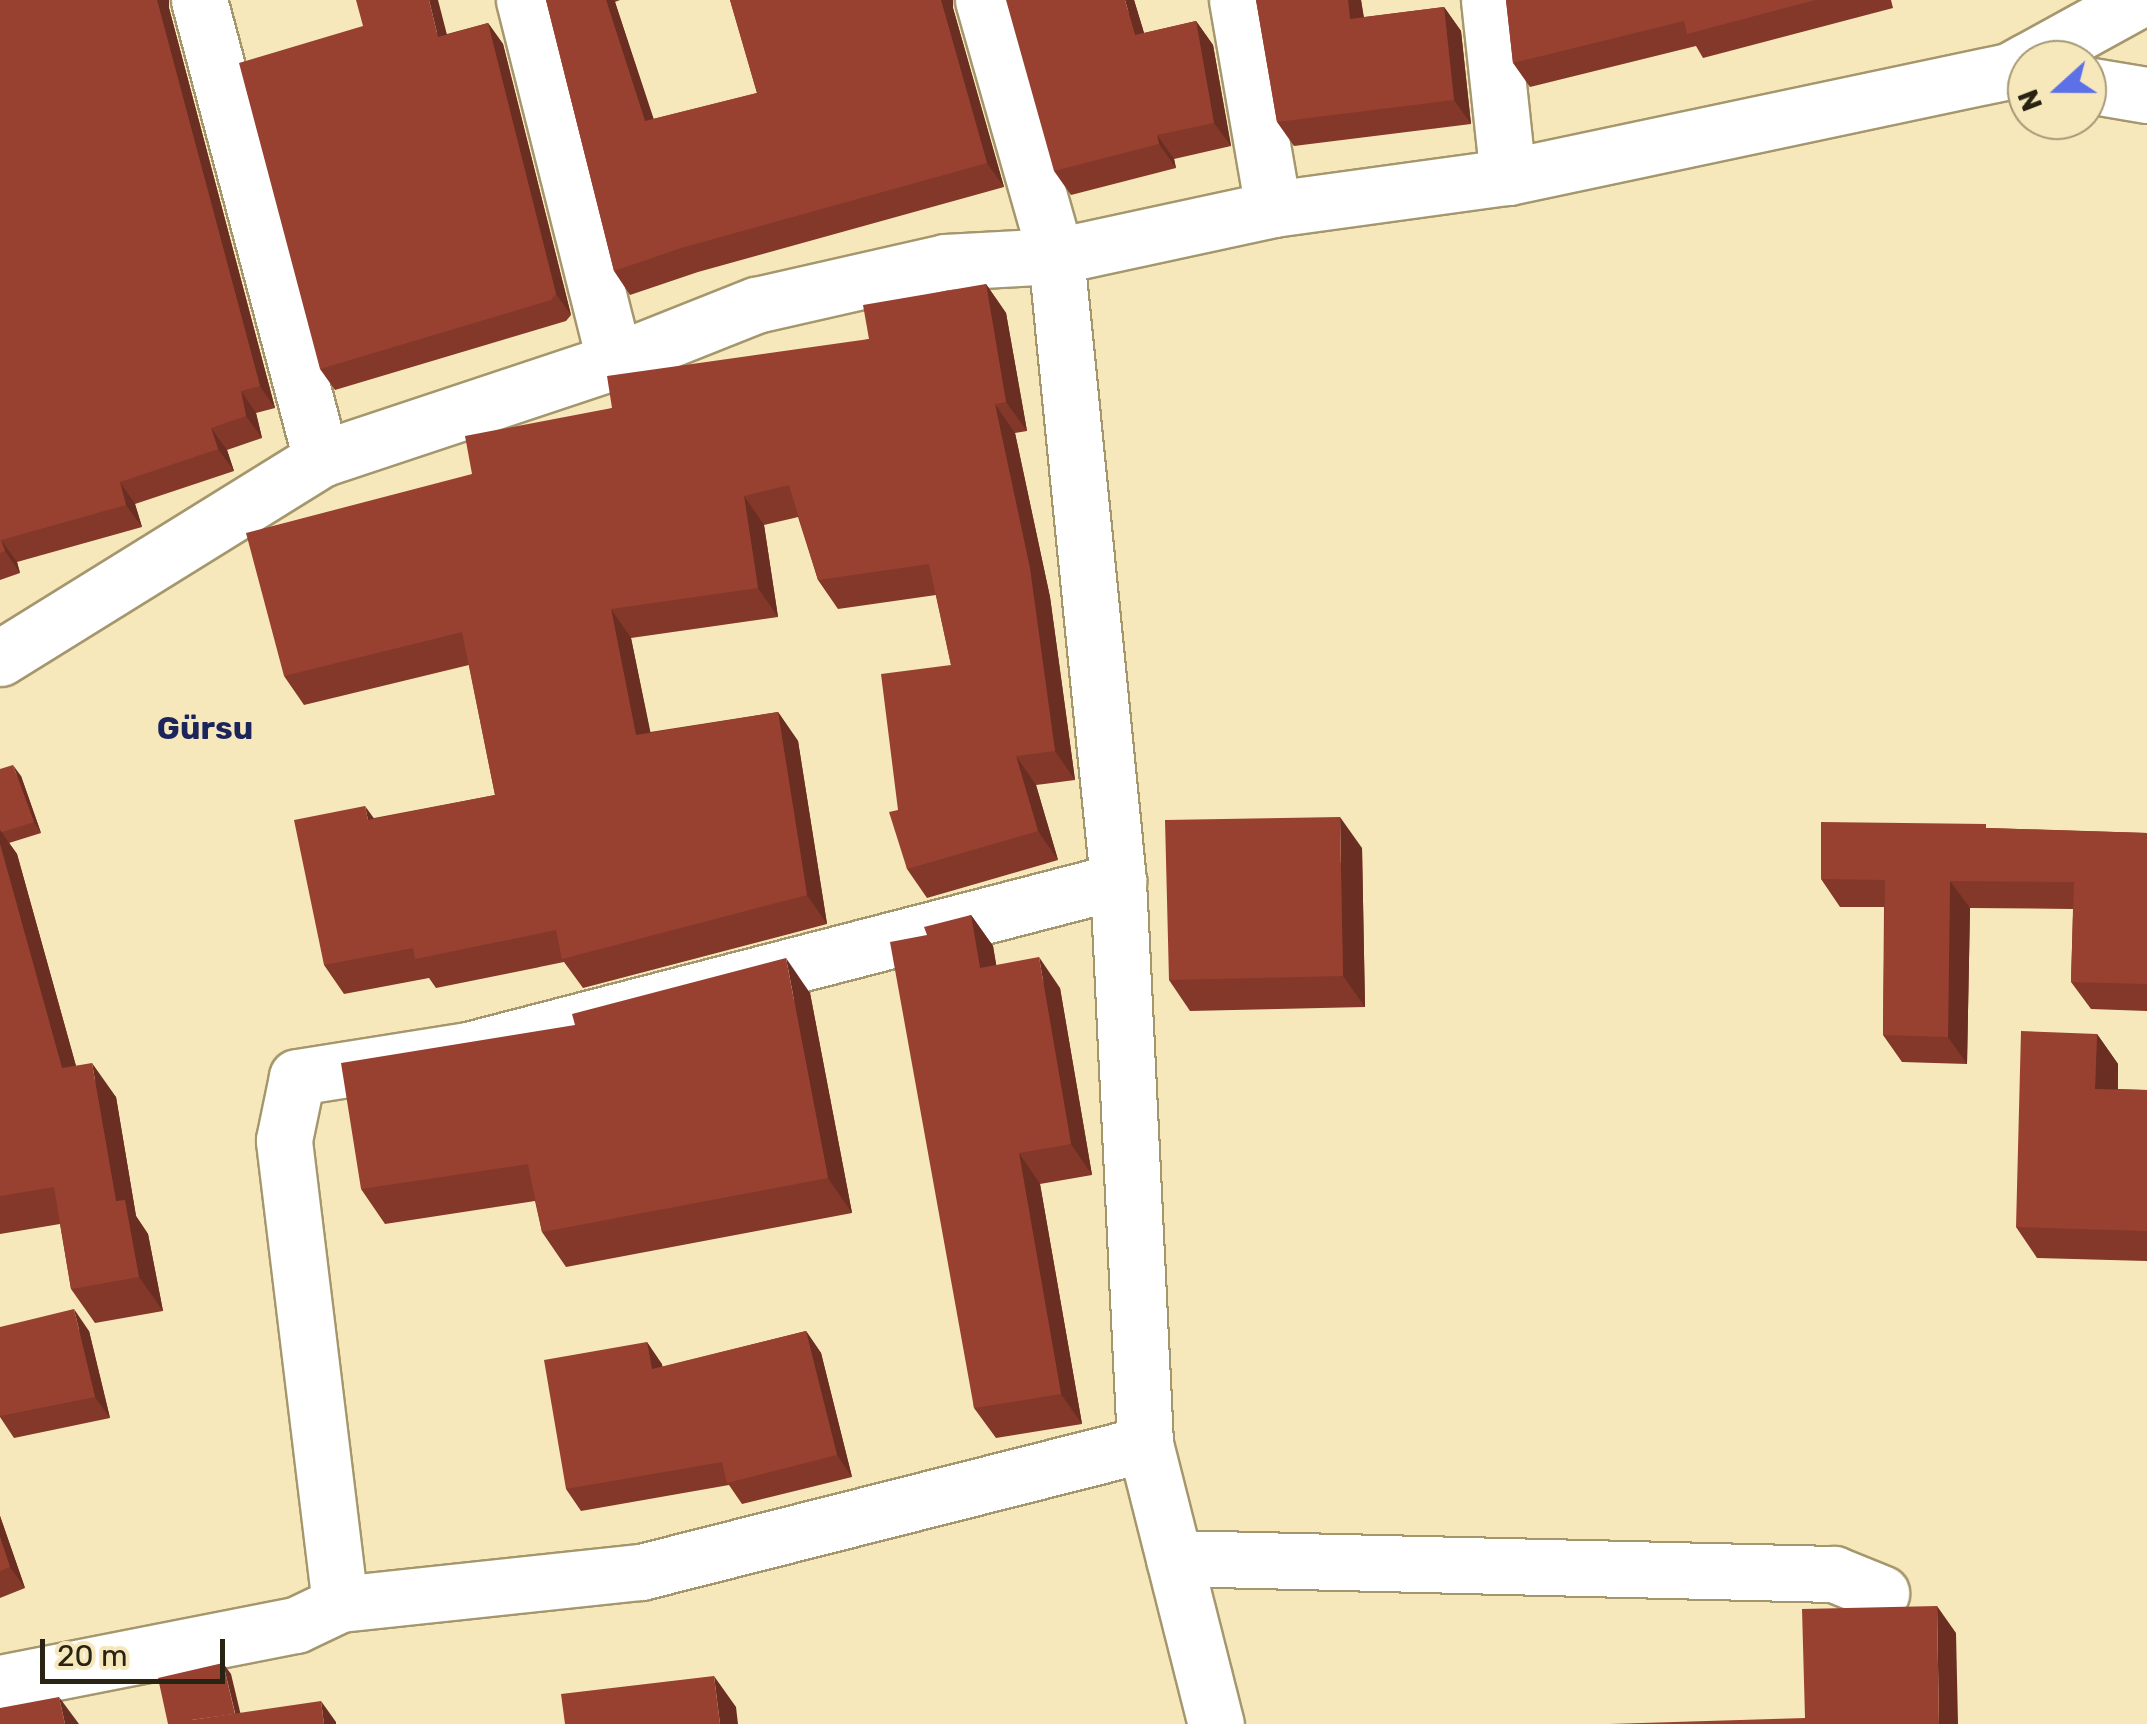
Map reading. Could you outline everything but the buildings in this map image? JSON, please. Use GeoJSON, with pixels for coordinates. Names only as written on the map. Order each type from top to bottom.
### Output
{"type":"FeatureCollection","features":[{"type":"Feature","properties":{"kind":"street"},"geometry":{"type":"LineString","coordinates":[[199,0],[321,458]]}},
{"type":"Feature","properties":{"kind":"street"},"geometry":{"type":"LineString","coordinates":[[524,0],[615,361]]}},
{"type":"Feature","properties":{"kind":"street"},"geometry":{"type":"LineString","coordinates":[[983,0],[1056,256],[1118,880],[1146,1444],[1216,1724]]}},
{"type":"Feature","properties":{"kind":"street"},"geometry":{"type":"LineString","coordinates":[[1237,0],[1273,209]]}},
{"type":"Feature","properties":{"kind":"street"},"geometry":{"type":"LineString","coordinates":[[1489,0],[1508,177]]}},
{"type":"Feature","properties":{"kind":"street"},"geometry":{"type":"LineString","coordinates":[[2069,40],[2138,0]]}},
{"type":"Feature","properties":{"kind":"street"},"geometry":{"type":"LineString","coordinates":[[0,658],[321,458],[615,361],[756,304],[945,262],[1056,256],[1273,209],[1508,177],[2007,70]]}},
{"type":"Feature","properties":{"kind":"street"},"geometry":{"type":"LineString","coordinates":[[2107,88],[2147,95]]}},
{"type":"Feature","properties":{"kind":"street"},"geometry":{"type":"LineString","coordinates":[[340,1604],[284,1140],[297,1076],[468,1050],[1118,880]]}},
{"type":"Feature","properties":{"kind":"street"},"geometry":{"type":"LineString","coordinates":[[0,1683],[296,1625],[340,1604],[641,1572],[1146,1444]]}},
{"type":"Feature","properties":{"kind":"street"},"geometry":{"type":"LineString","coordinates":[[1174,1558],[1834,1574],[1881,1593]]}},
{"type":"Feature","properties":{"kind":"district","name":"Gürsu"},"geometry":{"type":"Point","coordinates":[205,728]}}]}
